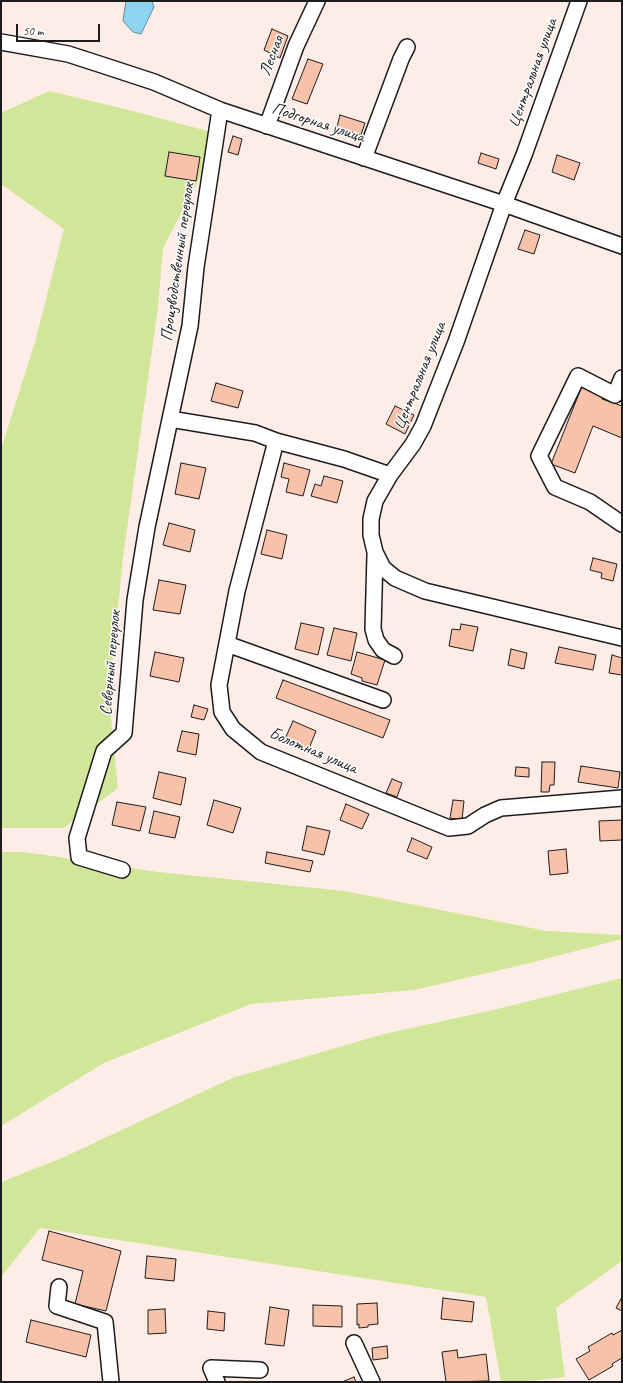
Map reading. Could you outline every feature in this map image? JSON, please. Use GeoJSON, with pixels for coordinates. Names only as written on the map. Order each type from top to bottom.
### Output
{"type":"FeatureCollection","features":[{"type":"Feature","properties":{"kind":"street","name":"Лесная"},"geometry":{"type":"LineString","coordinates":[[267,126],[296,46],[317,1]]}},
{"type":"Feature","properties":{"kind":"street","name":"Центральная улица"},"geometry":{"type":"LineString","coordinates":[[579,1],[524,155],[504,204],[456,342],[423,426],[413,444],[390,475],[374,501],[371,519],[371,535],[374,552],[383,568],[395,578],[425,591],[622,638]]}},
{"type":"Feature","properties":{"kind":"street","name":"Подгорная улица"},"geometry":{"type":"LineString","coordinates":[[1,42],[68,54],[154,82],[220,110],[504,204],[622,246]]}},
{"type":"Feature","properties":{"kind":"street"},"geometry":{"type":"LineString","coordinates":[[364,158],[401,59],[407,47]]}},
{"type":"Feature","properties":{"kind":"street","name":"Производственный переулок"},"geometry":{"type":"LineString","coordinates":[[170,419],[190,326],[196,267],[220,110]]}},
{"type":"Feature","properties":{"kind":"street"},"geometry":{"type":"LineString","coordinates":[[622,378],[615,395],[578,376],[539,456],[555,487],[590,502],[622,524]]}},
{"type":"Feature","properties":{"kind":"street"},"geometry":{"type":"LineString","coordinates":[[170,419],[255,433],[276,441],[344,459],[390,475]]}},
{"type":"Feature","properties":{"kind":"street","name":"Северный переулок"},"geometry":{"type":"LineString","coordinates":[[122,870],[79,857],[77,838],[104,751],[124,733],[135,600],[147,527],[170,419]]}},
{"type":"Feature","properties":{"kind":"street","name":"Болотная улица"},"geometry":{"type":"LineString","coordinates":[[276,441],[237,591],[220,685],[222,712],[233,729],[261,752],[449,828],[468,826],[485,815],[501,808],[622,798]]}},
{"type":"Feature","properties":{"kind":"street"},"geometry":{"type":"LineString","coordinates":[[374,552],[375,589],[373,629],[376,640],[383,650],[394,656]]}},
{"type":"Feature","properties":{"kind":"street"},"geometry":{"type":"LineString","coordinates":[[227,644],[383,700]]}},
{"type":"Feature","properties":{"kind":"street"},"geometry":{"type":"LineString","coordinates":[[58,1287],[57,1306],[105,1322],[111,1382]]}},
{"type":"Feature","properties":{"kind":"street"},"geometry":{"type":"LineString","coordinates":[[354,1343],[372,1382]]}},
{"type":"Feature","properties":{"kind":"street"},"geometry":{"type":"LineString","coordinates":[[217,1382],[211,1368],[260,1370]]}},
{"type":"Feature","properties":{"kind":"green space"},"geometry":{"type":"Polygon","coordinates":[[[49,91],[133,111],[222,135],[163,248],[158,307],[123,558],[109,695],[118,788],[64,828],[1,828],[1,449],[35,342],[64,229],[1,184],[1,113],[49,91]]]}},
{"type":"Feature","properties":{"kind":"green space"},"geometry":{"type":"Polygon","coordinates":[[[1,852],[25,852],[158,872],[345,891],[547,931],[622,935],[622,939],[522,965],[414,990],[251,1004],[104,1063],[1,1126],[1,852]]]}},
{"type":"Feature","properties":{"kind":"green space"},"geometry":{"type":"Polygon","coordinates":[[[622,978],[622,1261],[556,1308],[565,1377],[521,1382],[501,1382],[486,1297],[40,1228],[1,1277],[1,1182],[64,1157],[232,1078],[384,1034],[497,1009],[622,978]]]}},
{"type":"Feature","properties":{"kind":"water"},"geometry":{"type":"Polygon","coordinates":[[[126,1],[152,1],[154,7],[141,34],[133,32],[123,21],[126,1]]]}},
{"type":"Feature","properties":{"kind":"building"},"geometry":{"type":"Polygon","coordinates":[[[272,29],[288,36],[280,58],[264,50],[272,29]]]}},
{"type":"Feature","properties":{"kind":"building"},"geometry":{"type":"Polygon","coordinates":[[[308,59],[323,64],[307,104],[292,99],[308,59]]]}},
{"type":"Feature","properties":{"kind":"building"},"geometry":{"type":"Polygon","coordinates":[[[340,115],[365,123],[361,135],[337,127],[340,115]]]}},
{"type":"Feature","properties":{"kind":"building"},"geometry":{"type":"Polygon","coordinates":[[[233,136],[242,139],[238,155],[228,152],[233,136]]]}},
{"type":"Feature","properties":{"kind":"building"},"geometry":{"type":"Polygon","coordinates":[[[169,152],[200,157],[196,181],[165,176],[169,152]]]}},
{"type":"Feature","properties":{"kind":"building"},"geometry":{"type":"Polygon","coordinates":[[[481,153],[499,159],[496,169],[478,163],[481,153]]]}},
{"type":"Feature","properties":{"kind":"building"},"geometry":{"type":"Polygon","coordinates":[[[557,155],[580,163],[574,180],[552,172],[557,155]]]}},
{"type":"Feature","properties":{"kind":"building"},"geometry":{"type":"Polygon","coordinates":[[[525,230],[540,235],[534,254],[518,249],[525,230]]]}},
{"type":"Feature","properties":{"kind":"building"},"geometry":{"type":"Polygon","coordinates":[[[216,383],[243,391],[238,408],[211,401],[216,383]]]}},
{"type":"Feature","properties":{"kind":"building"},"geometry":{"type":"Polygon","coordinates":[[[582,386],[604,395],[602,399],[622,406],[622,438],[593,426],[575,473],[551,464],[582,386]]]}},
{"type":"Feature","properties":{"kind":"building"},"geometry":{"type":"Polygon","coordinates":[[[395,406],[414,415],[405,434],[386,424],[395,406]]]}},
{"type":"Feature","properties":{"kind":"building"},"geometry":{"type":"Polygon","coordinates":[[[181,463],[206,468],[199,499],[175,494],[181,463]]]}},
{"type":"Feature","properties":{"kind":"building"},"geometry":{"type":"Polygon","coordinates":[[[284,463],[310,470],[303,496],[286,492],[289,479],[281,477],[284,463]]]}},
{"type":"Feature","properties":{"kind":"building"},"geometry":{"type":"Polygon","coordinates":[[[324,476],[343,481],[337,503],[311,496],[315,484],[321,486],[324,476]]]}},
{"type":"Feature","properties":{"kind":"building"},"geometry":{"type":"Polygon","coordinates":[[[169,523],[195,530],[190,552],[163,545],[169,523]]]}},
{"type":"Feature","properties":{"kind":"building"},"geometry":{"type":"Polygon","coordinates":[[[267,530],[287,535],[282,559],[261,554],[267,530]]]}},
{"type":"Feature","properties":{"kind":"building"},"geometry":{"type":"Polygon","coordinates":[[[593,558],[617,564],[613,581],[601,578],[602,573],[590,570],[593,558]]]}},
{"type":"Feature","properties":{"kind":"building"},"geometry":{"type":"Polygon","coordinates":[[[159,580],[186,585],[180,614],[153,610],[159,580]]]}},
{"type":"Feature","properties":{"kind":"building"},"geometry":{"type":"Polygon","coordinates":[[[301,623],[324,628],[318,655],[295,649],[301,623]]]}},
{"type":"Feature","properties":{"kind":"building"},"geometry":{"type":"Polygon","coordinates":[[[461,624],[478,627],[473,651],[449,646],[452,629],[460,630],[461,624]]]}},
{"type":"Feature","properties":{"kind":"building"},"geometry":{"type":"Polygon","coordinates":[[[334,628],[357,633],[351,661],[327,655],[334,628]]]}},
{"type":"Feature","properties":{"kind":"building"},"geometry":{"type":"Polygon","coordinates":[[[559,647],[596,655],[593,670],[555,663],[559,647]]]}},
{"type":"Feature","properties":{"kind":"building"},"geometry":{"type":"Polygon","coordinates":[[[511,649],[527,653],[524,669],[508,665],[511,649]]]}},
{"type":"Feature","properties":{"kind":"building"},"geometry":{"type":"Polygon","coordinates":[[[155,652],[184,658],[179,682],[150,676],[155,652]]]}},
{"type":"Feature","properties":{"kind":"building"},"geometry":{"type":"Polygon","coordinates":[[[357,652],[385,660],[377,685],[362,681],[362,678],[351,674],[357,652]]]}},
{"type":"Feature","properties":{"kind":"building"},"geometry":{"type":"Polygon","coordinates":[[[612,655],[622,658],[622,675],[609,673],[612,655]]]}},
{"type":"Feature","properties":{"kind":"building"},"geometry":{"type":"Polygon","coordinates":[[[283,680],[390,720],[383,738],[276,698],[283,680]]]}},
{"type":"Feature","properties":{"kind":"building"},"geometry":{"type":"Polygon","coordinates":[[[194,705],[208,709],[204,720],[191,717],[194,705]]]}},
{"type":"Feature","properties":{"kind":"building"},"geometry":{"type":"Polygon","coordinates":[[[293,721],[316,731],[308,751],[284,741],[293,721]]]}},
{"type":"Feature","properties":{"kind":"building"},"geometry":{"type":"Polygon","coordinates":[[[182,731],[199,734],[196,755],[177,751],[182,731]]]}},
{"type":"Feature","properties":{"kind":"building"},"geometry":{"type":"Polygon","coordinates":[[[542,762],[555,762],[554,785],[550,785],[549,792],[541,792],[542,762]]]}},
{"type":"Feature","properties":{"kind":"building"},"geometry":{"type":"Polygon","coordinates":[[[581,766],[620,772],[618,788],[578,782],[581,766]]]}},
{"type":"Feature","properties":{"kind":"building"},"geometry":{"type":"Polygon","coordinates":[[[516,767],[529,768],[529,777],[515,776],[516,767]]]}},
{"type":"Feature","properties":{"kind":"building"},"geometry":{"type":"Polygon","coordinates":[[[159,772],[186,778],[181,805],[153,798],[159,772]]]}},
{"type":"Feature","properties":{"kind":"building"},"geometry":{"type":"Polygon","coordinates":[[[392,779],[402,783],[397,797],[386,793],[392,779]]]}},
{"type":"Feature","properties":{"kind":"building"},"geometry":{"type":"Polygon","coordinates":[[[214,800],[241,808],[233,833],[207,825],[214,800]]]}},
{"type":"Feature","properties":{"kind":"building"},"geometry":{"type":"Polygon","coordinates":[[[453,800],[464,801],[462,820],[450,818],[453,800]]]}},
{"type":"Feature","properties":{"kind":"building"},"geometry":{"type":"Polygon","coordinates":[[[117,802],[146,807],[140,831],[112,825],[117,802]]]}},
{"type":"Feature","properties":{"kind":"building"},"geometry":{"type":"Polygon","coordinates":[[[346,804],[369,814],[362,829],[340,820],[346,804]]]}},
{"type":"Feature","properties":{"kind":"building"},"geometry":{"type":"Polygon","coordinates":[[[154,811],[180,817],[175,838],[149,833],[154,811]]]}},
{"type":"Feature","properties":{"kind":"building"},"geometry":{"type":"Polygon","coordinates":[[[622,820],[622,840],[600,841],[599,821],[622,820]]]}},
{"type":"Feature","properties":{"kind":"building"},"geometry":{"type":"Polygon","coordinates":[[[307,826],[330,831],[324,855],[302,850],[307,826]]]}},
{"type":"Feature","properties":{"kind":"building"},"geometry":{"type":"Polygon","coordinates":[[[412,838],[432,847],[427,859],[407,851],[412,838]]]}},
{"type":"Feature","properties":{"kind":"building"},"geometry":{"type":"Polygon","coordinates":[[[566,849],[568,873],[550,875],[548,851],[566,849]]]}},
{"type":"Feature","properties":{"kind":"building"},"geometry":{"type":"Polygon","coordinates":[[[267,852],[313,861],[310,872],[265,863],[267,852]]]}},
{"type":"Feature","properties":{"kind":"building"},"geometry":{"type":"Polygon","coordinates":[[[49,1231],[121,1251],[106,1311],[75,1304],[83,1271],[42,1260],[49,1231]]]}},
{"type":"Feature","properties":{"kind":"building"},"geometry":{"type":"Polygon","coordinates":[[[147,1256],[176,1259],[174,1281],[145,1278],[147,1256]]]}},
{"type":"Feature","properties":{"kind":"building"},"geometry":{"type":"Polygon","coordinates":[[[622,1297],[622,1311],[616,1308],[622,1297]]]}},
{"type":"Feature","properties":{"kind":"building"},"geometry":{"type":"Polygon","coordinates":[[[443,1298],[474,1302],[472,1322],[441,1319],[443,1298]]]}},
{"type":"Feature","properties":{"kind":"building"},"geometry":{"type":"Polygon","coordinates":[[[377,1303],[378,1324],[359,1328],[359,1324],[357,1325],[357,1304],[377,1303]]]}},
{"type":"Feature","properties":{"kind":"building"},"geometry":{"type":"Polygon","coordinates":[[[313,1305],[342,1306],[342,1327],[313,1326],[313,1305]]]}},
{"type":"Feature","properties":{"kind":"building"},"geometry":{"type":"Polygon","coordinates":[[[270,1307],[289,1310],[284,1346],[265,1344],[270,1307]]]}},
{"type":"Feature","properties":{"kind":"building"},"geometry":{"type":"Polygon","coordinates":[[[165,1309],[166,1333],[148,1334],[148,1310],[165,1309]]]}},
{"type":"Feature","properties":{"kind":"building"},"geometry":{"type":"Polygon","coordinates":[[[208,1311],[225,1313],[224,1331],[207,1329],[208,1311]]]}},
{"type":"Feature","properties":{"kind":"building"},"geometry":{"type":"Polygon","coordinates":[[[31,1320],[91,1335],[86,1357],[26,1342],[31,1320]]]}},
{"type":"Feature","properties":{"kind":"building"},"geometry":{"type":"Polygon","coordinates":[[[622,1330],[622,1358],[612,1364],[613,1366],[589,1380],[576,1359],[590,1351],[588,1347],[612,1333],[613,1335],[622,1330]]]}},
{"type":"Feature","properties":{"kind":"building"},"geometry":{"type":"Polygon","coordinates":[[[387,1346],[388,1358],[373,1360],[372,1348],[387,1346]]]}},
{"type":"Feature","properties":{"kind":"building"},"geometry":{"type":"Polygon","coordinates":[[[457,1350],[458,1358],[486,1354],[489,1381],[446,1382],[442,1352],[457,1350]]]}},
{"type":"Feature","properties":{"kind":"building"},"geometry":{"type":"Polygon","coordinates":[[[354,1377],[356,1382],[342,1382],[354,1377]]]}}]}
